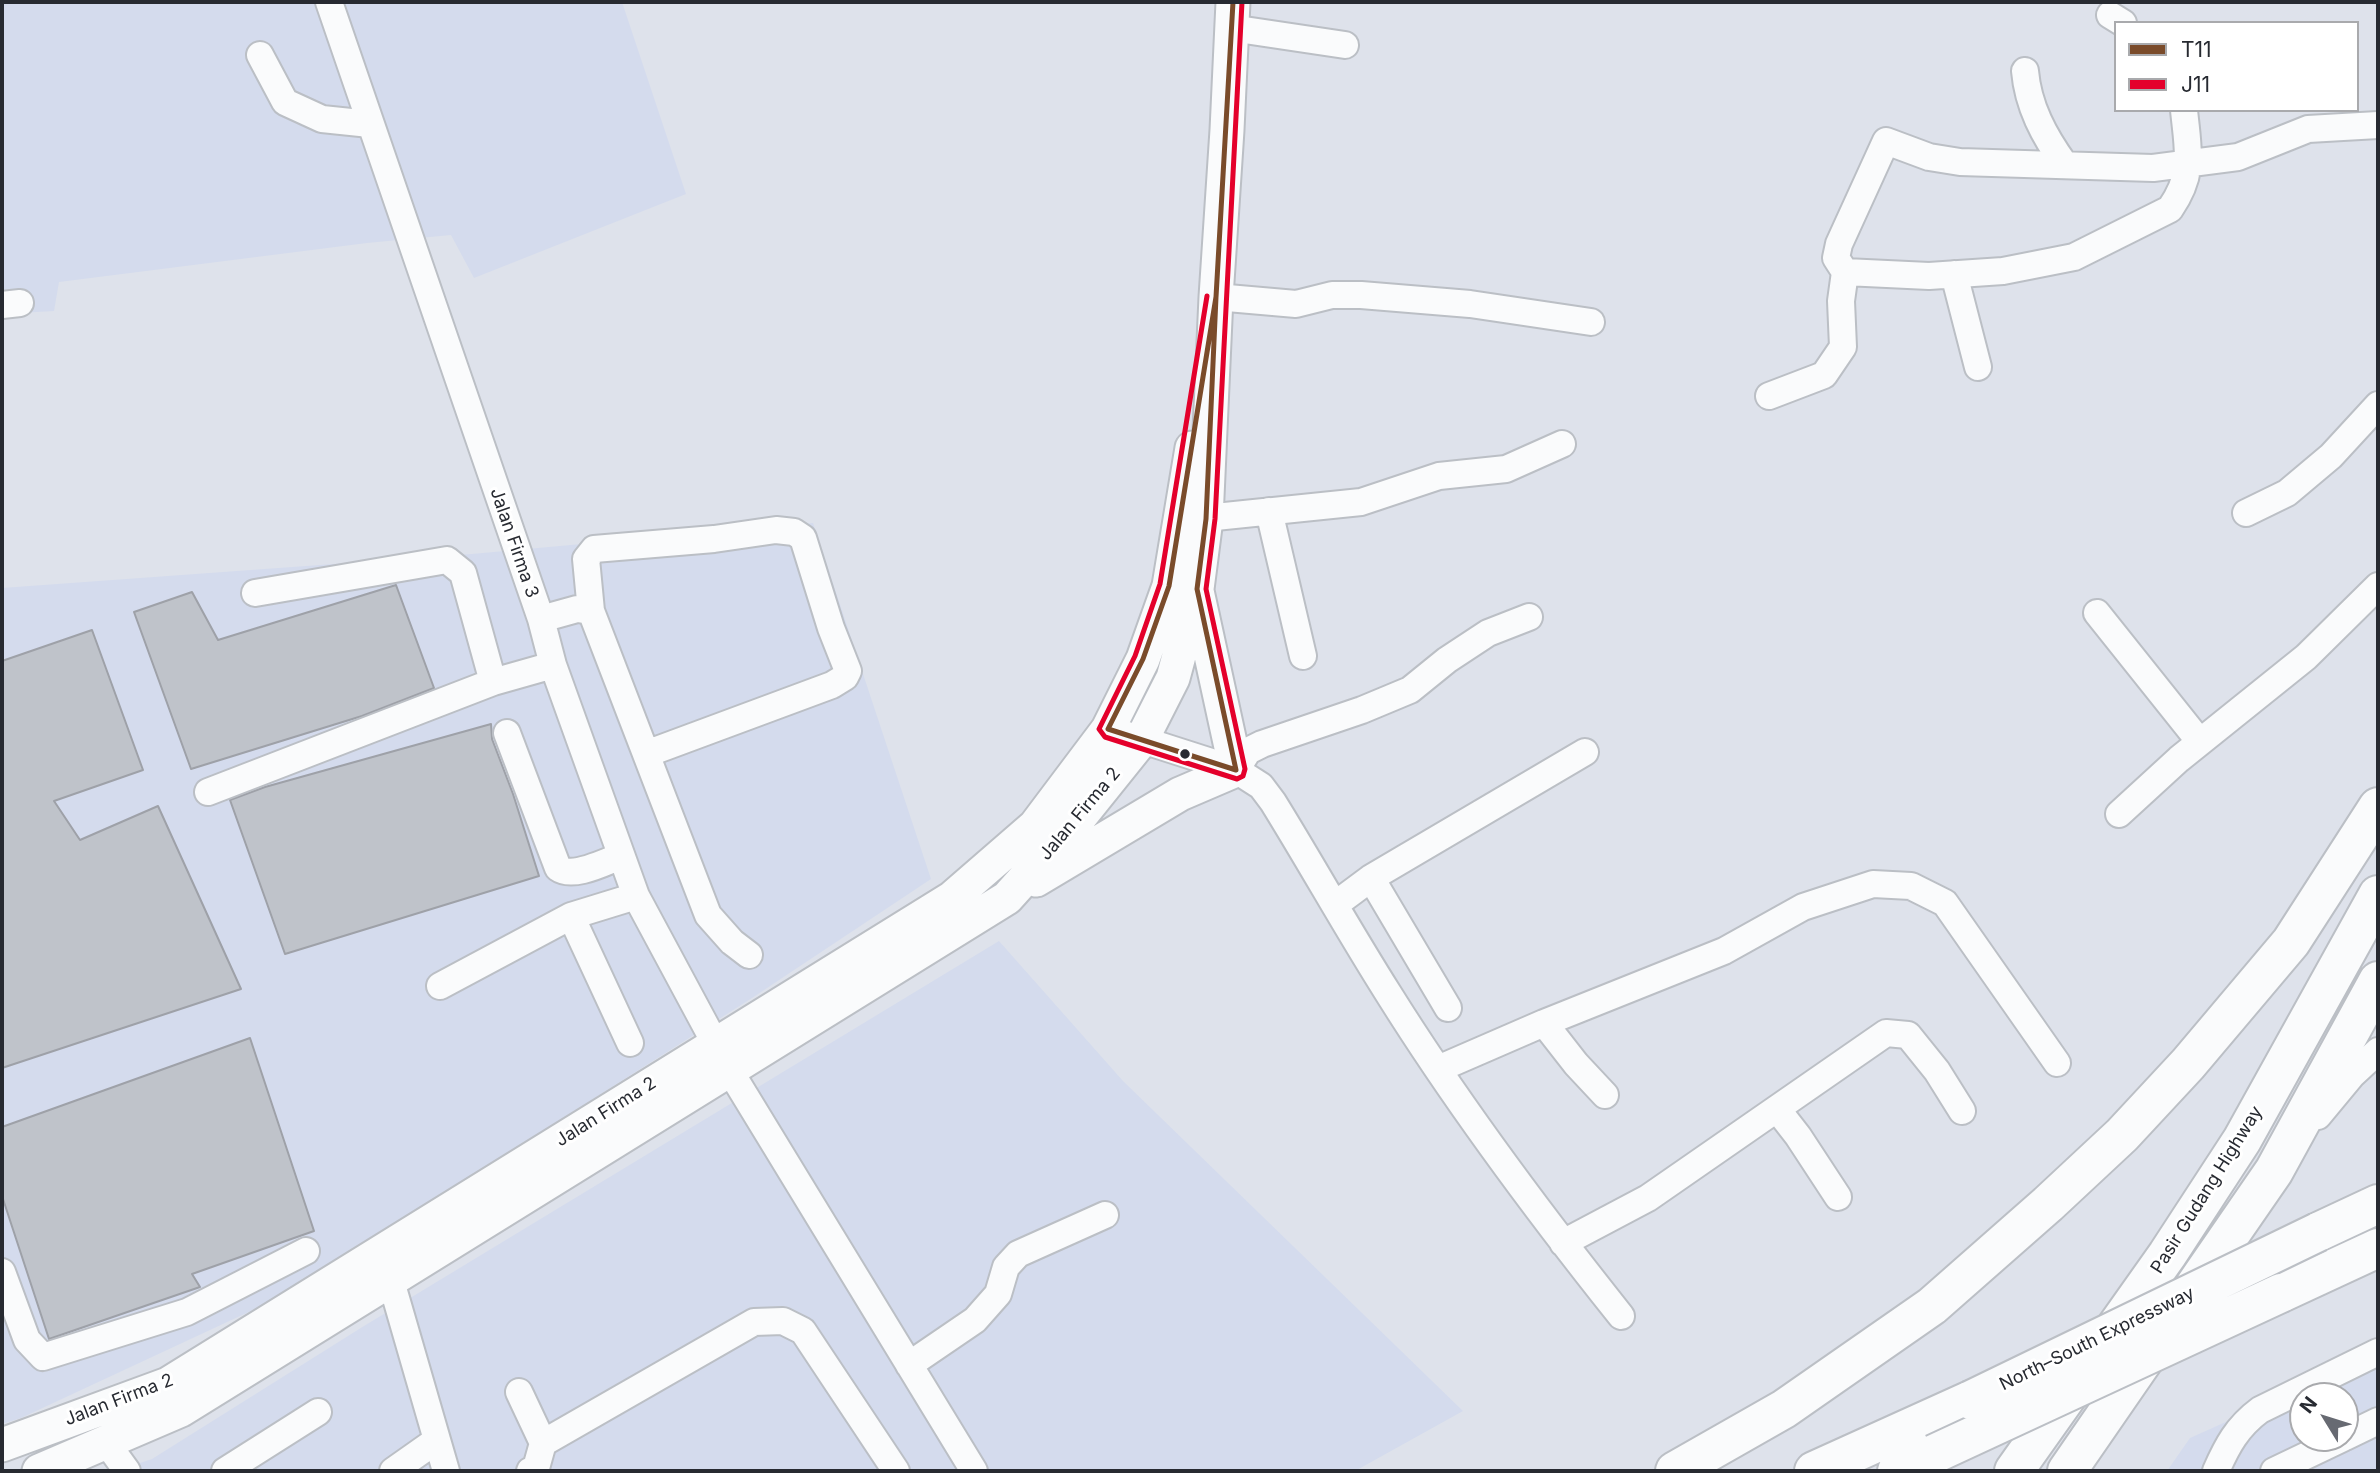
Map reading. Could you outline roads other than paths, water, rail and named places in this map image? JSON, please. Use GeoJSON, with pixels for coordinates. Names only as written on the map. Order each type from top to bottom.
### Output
{"type":"FeatureCollection","features":[{"type":"Feature","properties":{"kind":"highway"},"geometry":{"type":"LineString","coordinates":[[1675,1471],[1784,1409],[1932,1306],[2122,1135],[2188,1064],[2291,942],[2378,807]]}},
{"type":"Feature","properties":{"kind":"highway","name":"Pasir Gudang Highway"},"geometry":{"type":"LineString","coordinates":[[2014,1471],[2167,1255],[2242,1140],[2378,895]]}},
{"type":"Feature","properties":{"kind":"highway"},"geometry":{"type":"LineString","coordinates":[[2067,1471],[2274,1171],[2378,981]]}},
{"type":"Feature","properties":{"kind":"highway","name":"North–South Expressway"},"geometry":{"type":"LineString","coordinates":[[1814,1471],[1971,1400],[2378,1205]]}},
{"type":"Feature","properties":{"kind":"highway","name":"North–South Expressway"},"geometry":{"type":"LineString","coordinates":[[1897,1471],[2378,1248]]}},
{"type":"Feature","properties":{"kind":"main road","name":"Jalan Firma 2"},"geometry":{"type":"LineString","coordinates":[[2,1445],[168,1384],[723,1058],[1007,898],[1080,817],[1141,741],[1173,678],[1197,589],[1193,520],[1216,297],[1232,15]]}},
{"type":"Feature","properties":{"kind":"main road","name":"Jalan Firma 2"},"geometry":{"type":"LineString","coordinates":[[39,1471],[181,1410],[391,1281],[723,1058],[952,898],[1035,826],[1108,729],[1143,659],[1193,520]]}},
{"type":"Feature","properties":{"kind":"main road"},"geometry":{"type":"LineString","coordinates":[[1007,898],[1180,794],[1236,770],[1197,589]]}},
{"type":"Feature","properties":{"kind":"street","name":"Jalan Firma 3"},"geometry":{"type":"LineString","coordinates":[[329,2],[541,619],[553,665],[636,897],[723,1058],[974,1471]]}},
{"type":"Feature","properties":{"kind":"street"},"geometry":{"type":"LineString","coordinates":[[1232,15],[1345,45]]}},
{"type":"Feature","properties":{"kind":"street"},"geometry":{"type":"LineString","coordinates":[[260,55],[285,102],[322,119],[370,124]]}},
{"type":"Feature","properties":{"kind":"street"},"geometry":{"type":"LineString","coordinates":[[2025,71],[2027,94],[2049,143],[2064,165]]}},
{"type":"Feature","properties":{"kind":"street"},"geometry":{"type":"LineString","coordinates":[[1844,272],[1929,276],[2003,271],[2074,257],[2170,209],[2179,196],[2190,162],[2184,112]]}},
{"type":"Feature","properties":{"kind":"street"},"geometry":{"type":"LineString","coordinates":[[1769,396],[1824,375],[1843,347],[1840,301],[1844,272],[1836,258],[1839,244],[1886,141],[1929,156],[1960,162],[2152,168],[2238,157],[2308,129],[2378,124]]}},
{"type":"Feature","properties":{"kind":"street"},"geometry":{"type":"LineString","coordinates":[[1954,274],[1978,367]]}},
{"type":"Feature","properties":{"kind":"street"},"geometry":{"type":"LineString","coordinates":[[1216,297],[1296,304],[1332,295],[1361,295],[1469,303],[1591,322]]}},
{"type":"Feature","properties":{"kind":"street"},"geometry":{"type":"LineString","coordinates":[[2246,513],[2287,493],[2331,456],[2378,405]]}},
{"type":"Feature","properties":{"kind":"street"},"geometry":{"type":"LineString","coordinates":[[1193,520],[1362,502],[1438,476],[1506,469],[1562,444]]}},
{"type":"Feature","properties":{"kind":"street"},"geometry":{"type":"LineString","coordinates":[[1269,511],[1303,656]]}},
{"type":"Feature","properties":{"kind":"street"},"geometry":{"type":"LineString","coordinates":[[646,754],[832,685],[845,677],[848,671],[831,628],[803,538],[794,532],[776,530],[714,539],[594,549],[586,559],[592,611],[646,754],[708,915],[732,942],[749,955]]}},
{"type":"Feature","properties":{"kind":"street"},"geometry":{"type":"LineString","coordinates":[[255,593],[447,560],[463,573],[493,682]]}},
{"type":"Feature","properties":{"kind":"street"},"geometry":{"type":"LineString","coordinates":[[2119,814],[2200,742],[2306,657],[2378,586]]}},
{"type":"Feature","properties":{"kind":"street"},"geometry":{"type":"LineString","coordinates":[[541,619],[577,608],[592,611]]}},
{"type":"Feature","properties":{"kind":"street"},"geometry":{"type":"LineString","coordinates":[[2097,613],[2200,742]]}},
{"type":"Feature","properties":{"kind":"street"},"geometry":{"type":"LineString","coordinates":[[1236,770],[1248,751],[1410,690],[1447,660],[1488,633],[1529,617]]}},
{"type":"Feature","properties":{"kind":"street"},"geometry":{"type":"LineString","coordinates":[[208,792],[493,682],[553,665]]}},
{"type":"Feature","properties":{"kind":"street"},"geometry":{"type":"LineString","coordinates":[[1108,729],[1236,770],[1261,786],[1336,904],[1387,993],[1438,1069],[1563,1243],[1620,1316]]}},
{"type":"Feature","properties":{"kind":"street"},"geometry":{"type":"LineString","coordinates":[[507,733],[558,869],[575,873],[621,856]]}},
{"type":"Feature","properties":{"kind":"street"},"geometry":{"type":"LineString","coordinates":[[1336,904],[1371,878],[1585,752]]}},
{"type":"Feature","properties":{"kind":"street"},"geometry":{"type":"LineString","coordinates":[[1371,878],[1448,1008]]}},
{"type":"Feature","properties":{"kind":"street"},"geometry":{"type":"LineString","coordinates":[[1438,1069],[1724,951],[1803,908],[1874,884],[1911,886],[1945,904],[2057,1063]]}},
{"type":"Feature","properties":{"kind":"street"},"geometry":{"type":"LineString","coordinates":[[440,985],[570,916],[636,897]]}},
{"type":"Feature","properties":{"kind":"street"},"geometry":{"type":"LineString","coordinates":[[570,916],[630,1043]]}},
{"type":"Feature","properties":{"kind":"street"},"geometry":{"type":"LineString","coordinates":[[1544,1023],[1605,1095]]}},
{"type":"Feature","properties":{"kind":"street"},"geometry":{"type":"LineString","coordinates":[[1563,1243],[1648,1198],[1886,1033],[1908,1035],[1937,1071],[1962,1111]]}},
{"type":"Feature","properties":{"kind":"street"},"geometry":{"type":"LineString","coordinates":[[2274,1171],[2352,1075],[2378,1051]]}},
{"type":"Feature","properties":{"kind":"street"},"geometry":{"type":"LineString","coordinates":[[1777,1109],[1838,1197]]}},
{"type":"Feature","properties":{"kind":"street"},"geometry":{"type":"LineString","coordinates":[[909,1365],[975,1320],[991,1304],[998,1294],[1006,1268],[1018,1254],[1105,1215]]}},
{"type":"Feature","properties":{"kind":"street"},"geometry":{"type":"LineString","coordinates":[[2,1272],[27,1340],[43,1357],[187,1312],[306,1251]]}},
{"type":"Feature","properties":{"kind":"street"},"geometry":{"type":"LineString","coordinates":[[391,1281],[446,1471]]}},
{"type":"Feature","properties":{"kind":"street"},"geometry":{"type":"LineString","coordinates":[[543,1443],[754,1322],[783,1321],[803,1331],[896,1471]]}},
{"type":"Feature","properties":{"kind":"street"},"geometry":{"type":"LineString","coordinates":[[2216,1471],[2228,1444],[2248,1419],[2260,1410],[2378,1352]]}},
{"type":"Feature","properties":{"kind":"street"},"geometry":{"type":"LineString","coordinates":[[519,1392],[543,1443],[536,1468],[530,1471]]}},
{"type":"Feature","properties":{"kind":"street"},"geometry":{"type":"LineString","coordinates":[[225,1471],[318,1412]]}},
{"type":"Feature","properties":{"kind":"street"},"geometry":{"type":"LineString","coordinates":[[2359,1430],[2378,1421]]}},
{"type":"Feature","properties":{"kind":"street"},"geometry":{"type":"LineString","coordinates":[[393,1471],[437,1440]]}},
{"type":"Feature","properties":{"kind":"street"},"geometry":{"type":"LineString","coordinates":[[106,1442],[127,1471]]}},
{"type":"Feature","properties":{"kind":"street"},"geometry":{"type":"LineString","coordinates":[[2274,1471],[2314,1452]]}}]}
